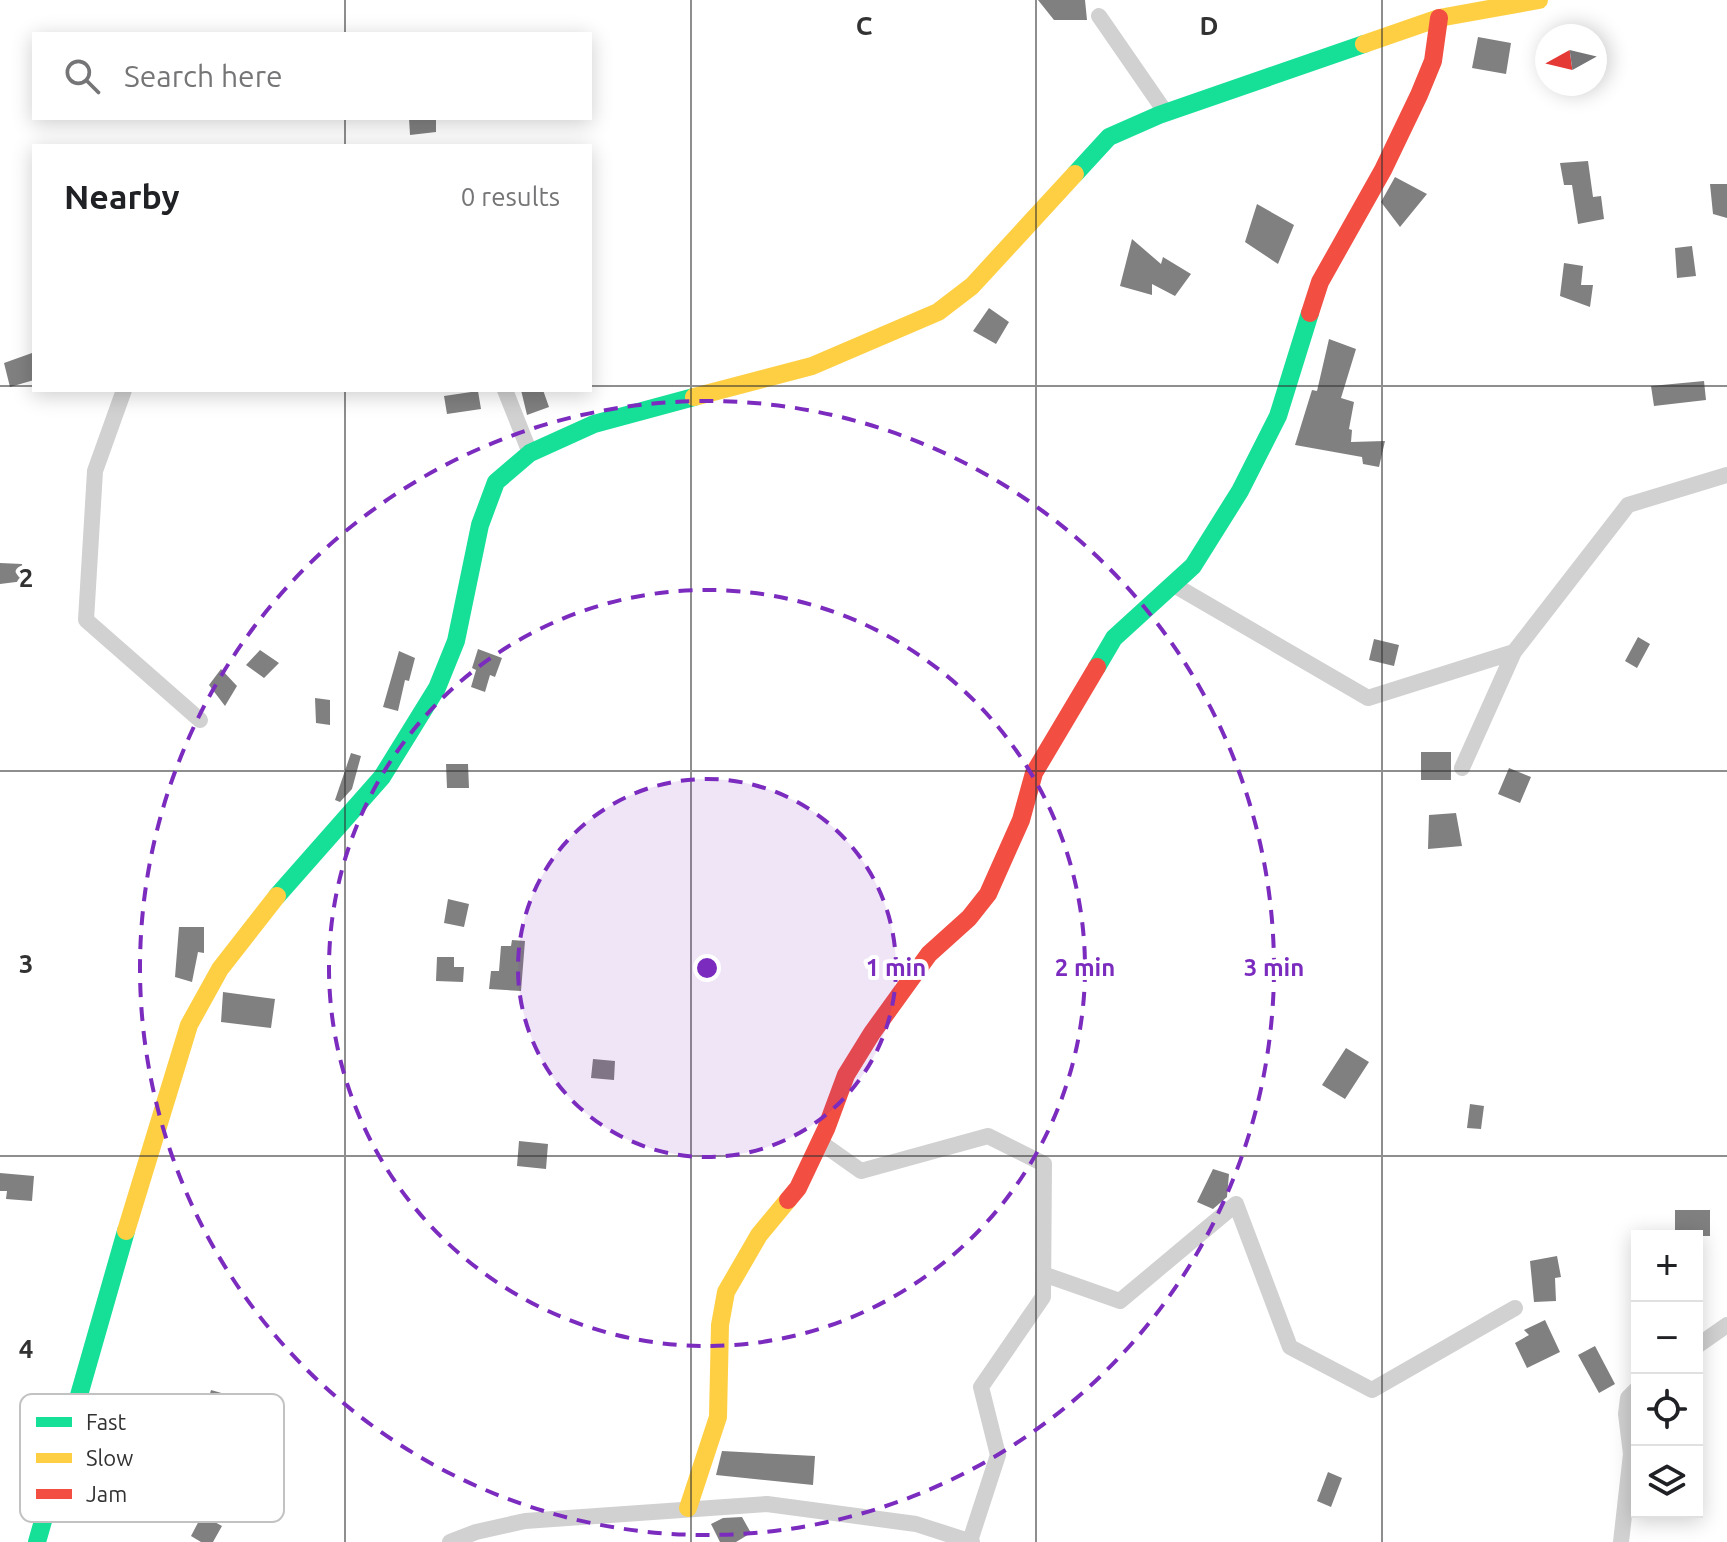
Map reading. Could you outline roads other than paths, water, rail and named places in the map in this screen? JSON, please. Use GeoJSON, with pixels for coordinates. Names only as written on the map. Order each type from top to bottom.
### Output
{"type":"FeatureCollection","features":[{"type":"Feature","properties":{"kind":"street"},"geometry":{"type":"LineString","coordinates":[[81,1394],[189,1025],[220,969],[241,940],[304,862],[382,777],[437,688],[456,641],[480,525],[496,482],[530,453],[594,424],[812,366],[938,312],[972,286],[1109,137],[1166,113],[1439,18],[1539,0]]}},
{"type":"Feature","properties":{"kind":"street"},"geometry":{"type":"LineString","coordinates":[[1099,16],[1166,113]]}},
{"type":"Feature","properties":{"kind":"street"},"geometry":{"type":"LineString","coordinates":[[688,1508],[718,1417],[720,1325],[726,1292],[759,1235],[798,1188],[846,1075],[872,1033],[929,954],[969,918],[988,894],[1021,820],[1034,773],[1114,638],[1193,566],[1240,491],[1278,416],[1320,282],[1383,170],[1419,95],[1433,61],[1439,18]]}},
{"type":"Feature","properties":{"kind":"street"},"geometry":{"type":"LineString","coordinates":[[123,392],[95,471],[86,620],[200,720]]}},
{"type":"Feature","properties":{"kind":"street"},"geometry":{"type":"LineString","coordinates":[[506,392],[530,453]]}},
{"type":"Feature","properties":{"kind":"street"},"geometry":{"type":"LineString","coordinates":[[1462,768],[1514,652],[1628,505],[1727,475]]}},
{"type":"Feature","properties":{"kind":"street"},"geometry":{"type":"LineString","coordinates":[[1174,585],[1368,698],[1514,652]]}},
{"type":"Feature","properties":{"kind":"street"},"geometry":{"type":"LineString","coordinates":[[450,1542],[476,1532],[525,1521],[767,1504],[916,1524],[971,1542],[998,1455],[981,1387],[1043,1297],[1044,1164],[988,1136],[861,1171],[820,1142]]}},
{"type":"Feature","properties":{"kind":"street"},"geometry":{"type":"LineString","coordinates":[[1043,1274],[1120,1301],[1236,1204],[1290,1347],[1372,1390],[1515,1308],[1485,1325]]}},
{"type":"Feature","properties":{"kind":"street"},"geometry":{"type":"LineString","coordinates":[[1703,1342],[1727,1325]]}},
{"type":"Feature","properties":{"kind":"street"},"geometry":{"type":"LineString","coordinates":[[1621,1542],[1631,1454],[1626,1414],[1631,1395]]}},
{"type":"Feature","properties":{"kind":"street"},"geometry":{"type":"LineString","coordinates":[[37,1542],[43,1522]]}}]}
